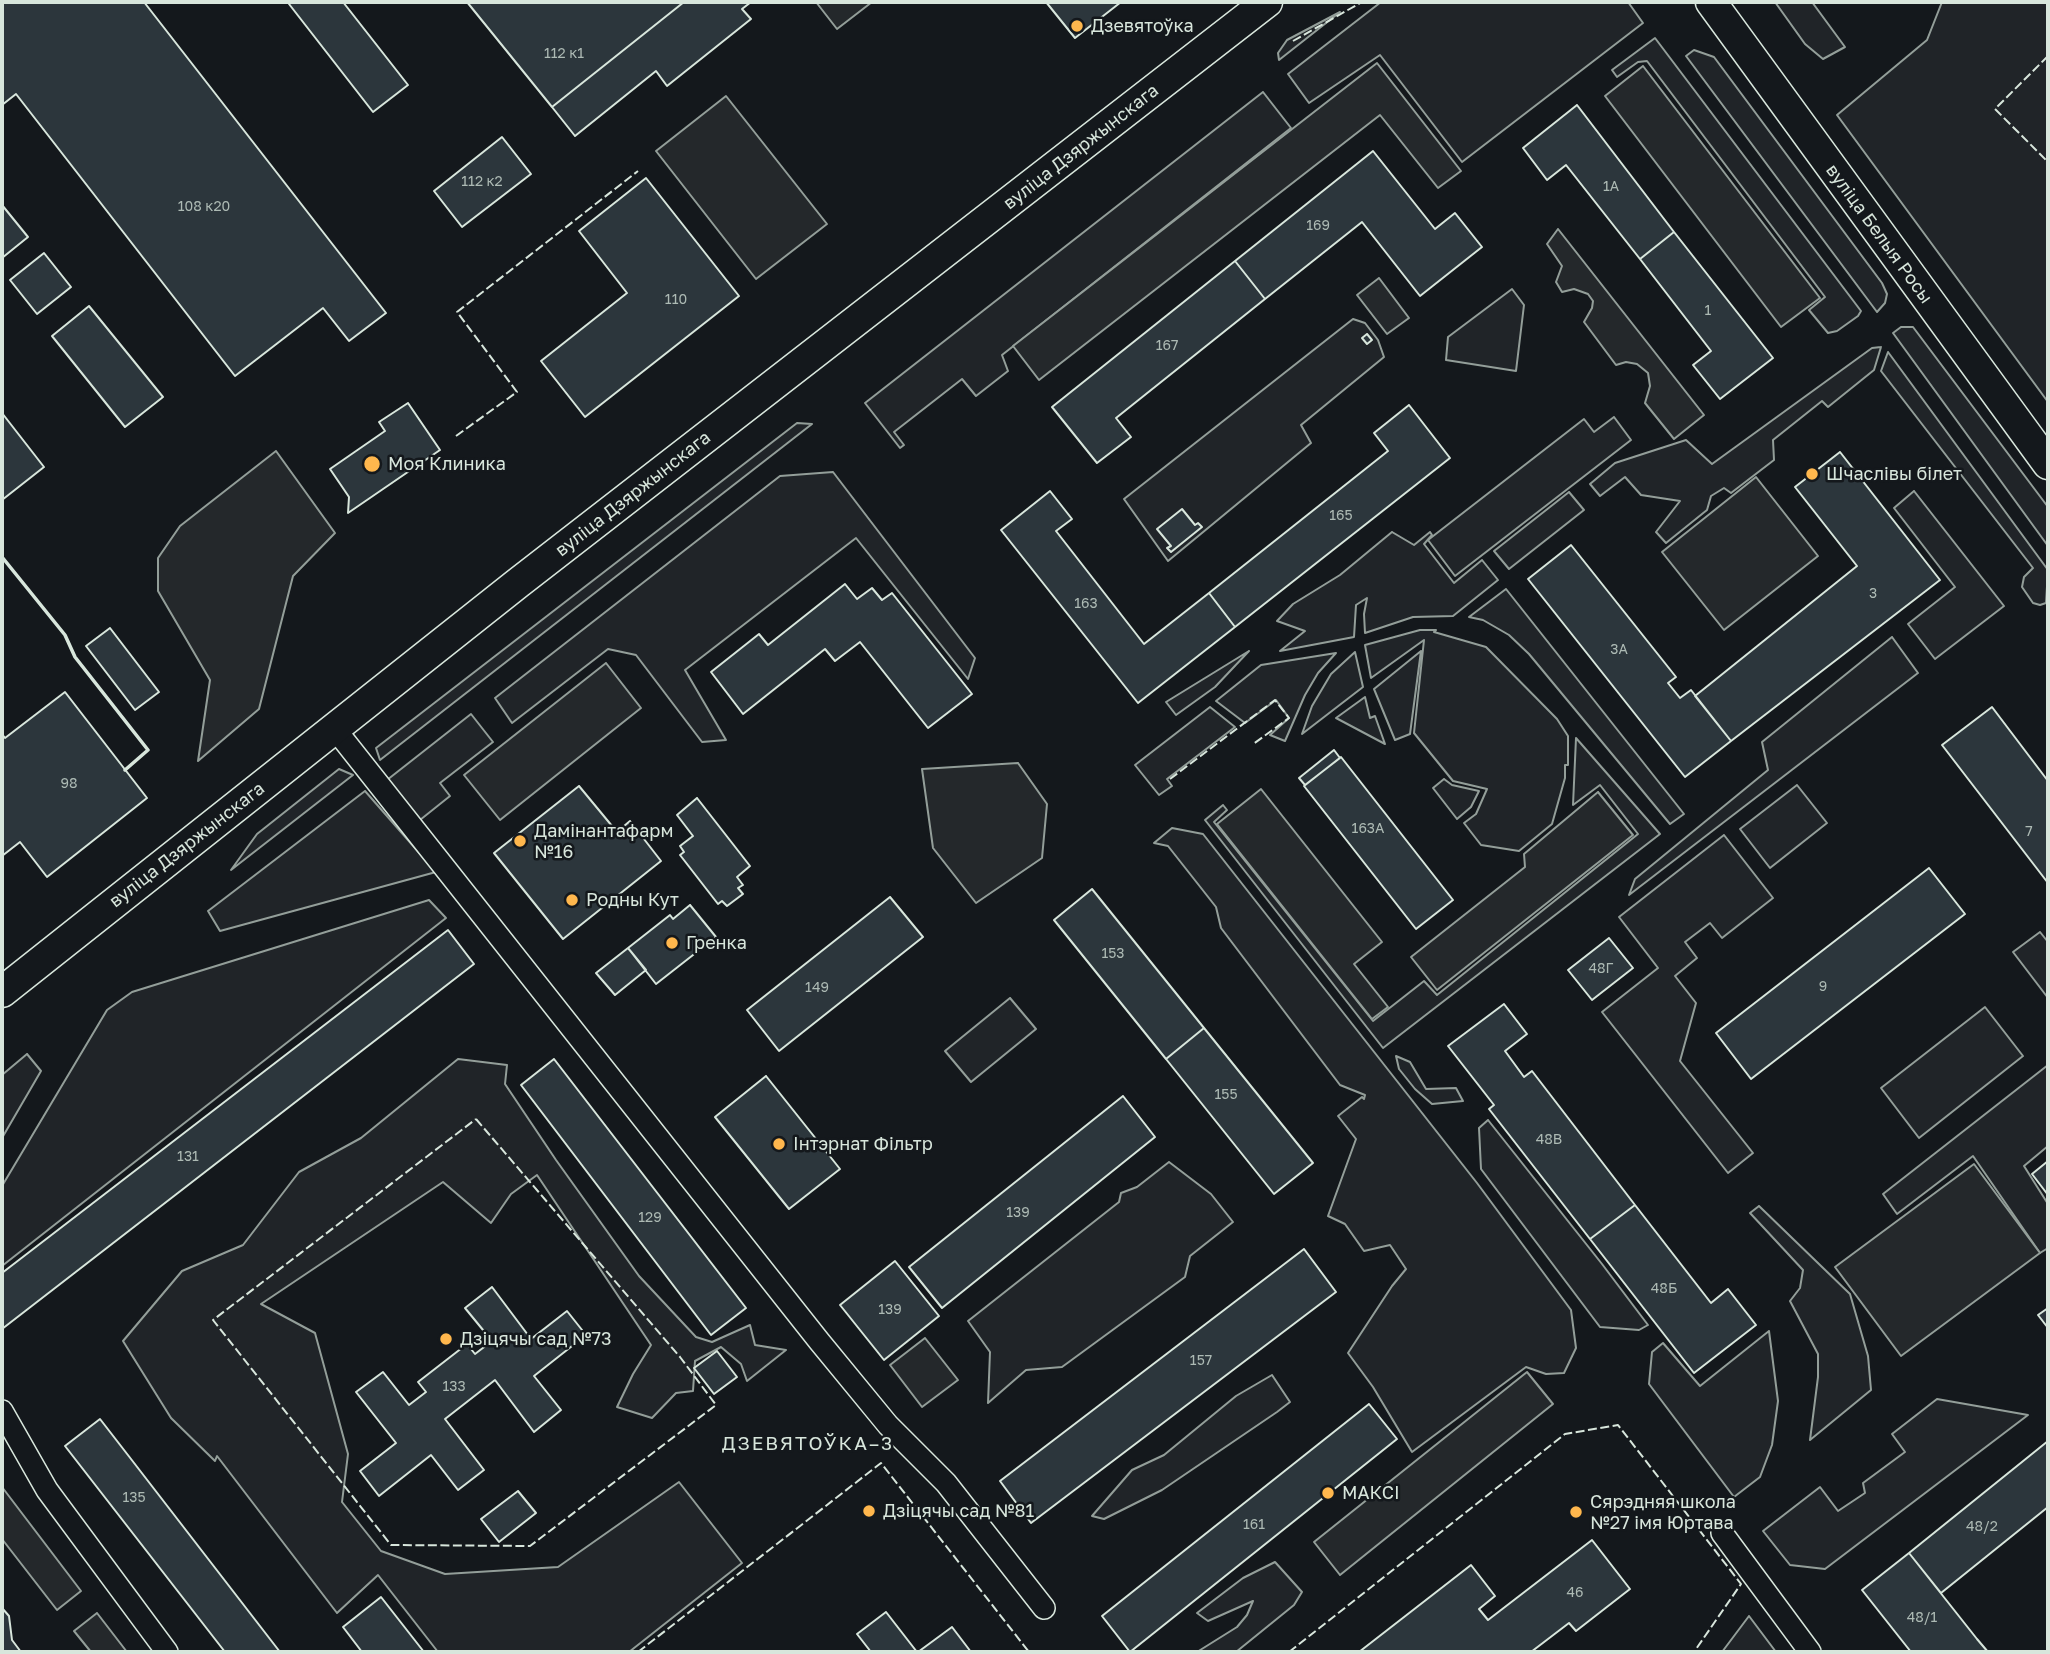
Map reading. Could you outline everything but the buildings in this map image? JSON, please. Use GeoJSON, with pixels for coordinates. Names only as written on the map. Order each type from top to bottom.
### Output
{"type":"FeatureCollection","features":[{"type":"Feature","properties":{"kind":"main road","name":"вуліца Дзяржынскага"},"geometry":{"type":"LineString","coordinates":[[2,992],[518,583],[1267,2]]}},
{"type":"Feature","properties":{"kind":"main road","name":"вуліца Белыя Росы"},"geometry":{"type":"LineString","coordinates":[[1710,2],[2048,464]]}},
{"type":"Feature","properties":{"kind":"street"},"geometry":{"type":"LineString","coordinates":[[335,729],[819,1341],[888,1425],[946,1483],[1044,1608]]}},
{"type":"Feature","properties":{"kind":"street"},"geometry":{"type":"LineString","coordinates":[[2,1411],[47,1490],[167,1652]]}},
{"type":"Feature","properties":{"kind":"street"},"geometry":{"type":"LineString","coordinates":[[1722,1533],[1810,1652]]}},
{"type":"Feature","properties":{"kind":"shaded area"},"geometry":{"type":"Polygon","coordinates":[[[816,2],[872,2],[837,29],[816,2]]]}},
{"type":"Feature","properties":{"kind":"shaded area"},"geometry":{"type":"Polygon","coordinates":[[[1381,2],[1628,2],[1643,23],[1462,162],[1380,55],[1309,103],[1288,74],[1381,2]]]}},
{"type":"Feature","properties":{"kind":"shaded area"},"geometry":{"type":"Polygon","coordinates":[[[1775,2],[1812,2],[1845,47],[1823,59],[1805,44],[1775,2]]]}},
{"type":"Feature","properties":{"kind":"shaded area"},"geometry":{"type":"Polygon","coordinates":[[[1942,2],[2048,2],[2048,402],[1837,115],[1927,40],[1942,2]]]}},
{"type":"Feature","properties":{"kind":"shaded area"},"geometry":{"type":"Polygon","coordinates":[[[1340,12],[1279,60],[1278,53],[1287,40],[1340,12]]]}},
{"type":"Feature","properties":{"kind":"shaded area"},"geometry":{"type":"Polygon","coordinates":[[[1655,38],[1861,311],[1837,331],[1828,333],[1809,310],[1825,297],[1647,61],[1638,62],[1617,77],[1612,70],[1655,38]]]}},
{"type":"Feature","properties":{"kind":"shaded area"},"geometry":{"type":"Polygon","coordinates":[[[1694,50],[1714,57],[1882,283],[1887,294],[1885,303],[1877,312],[1686,56],[1694,50]]]}},
{"type":"Feature","properties":{"kind":"shaded area"},"geometry":{"type":"Polygon","coordinates":[[[1377,63],[1461,171],[1438,188],[1380,115],[1039,380],[1013,346],[1377,63]]]}},
{"type":"Feature","properties":{"kind":"shaded area"},"geometry":{"type":"Polygon","coordinates":[[[1643,66],[1820,298],[1781,327],[1605,96],[1643,66]]]}},
{"type":"Feature","properties":{"kind":"shaded area"},"geometry":{"type":"Polygon","coordinates":[[[1263,92],[1291,128],[1002,355],[1008,371],[976,396],[962,379],[894,432],[904,445],[900,448],[865,403],[1263,92]]]}},
{"type":"Feature","properties":{"kind":"shaded area"},"geometry":{"type":"Polygon","coordinates":[[[726,96],[827,224],[756,279],[656,151],[726,96]]]}},
{"type":"Feature","properties":{"kind":"shaded area"},"geometry":{"type":"Polygon","coordinates":[[[1558,229],[1704,415],[1674,439],[1645,403],[1650,386],[1648,373],[1637,364],[1626,362],[1616,365],[1584,322],[1593,301],[1588,294],[1574,289],[1562,292],[1556,282],[1562,266],[1547,244],[1558,229]]]}},
{"type":"Feature","properties":{"kind":"shaded area"},"geometry":{"type":"Polygon","coordinates":[[[1379,278],[1409,318],[1387,334],[1357,295],[1379,278]]]}},
{"type":"Feature","properties":{"kind":"shaded area"},"geometry":{"type":"Polygon","coordinates":[[[1512,289],[1524,305],[1516,371],[1446,360],[1448,337],[1512,289]]]}},
{"type":"Feature","properties":{"kind":"shaded area"},"geometry":{"type":"Polygon","coordinates":[[[1353,319],[1365,323],[1378,340],[1384,357],[1301,425],[1311,443],[1168,561],[1124,499],[1353,319]]]}},
{"type":"Feature","properties":{"kind":"shaded area"},"geometry":{"type":"Polygon","coordinates":[[[1901,327],[1913,327],[2048,507],[2048,546],[1893,333],[1901,327]]]}},
{"type":"Feature","properties":{"kind":"shaded area"},"geometry":{"type":"Polygon","coordinates":[[[1881,347],[1874,370],[1828,407],[1822,401],[1773,440],[1774,460],[1731,493],[1724,488],[1711,496],[1707,510],[1666,543],[1656,532],[1680,501],[1641,495],[1625,477],[1600,496],[1590,484],[1615,463],[1686,440],[1712,464],[1872,348],[1881,347]]]}},
{"type":"Feature","properties":{"kind":"shaded area"},"geometry":{"type":"Polygon","coordinates":[[[1888,352],[2048,570],[2046,603],[2033,603],[2022,587],[2024,577],[2033,568],[1881,371],[1888,352]]]}},
{"type":"Feature","properties":{"kind":"shaded area"},"geometry":{"type":"Polygon","coordinates":[[[1614,417],[1631,440],[1455,576],[1428,540],[1584,419],[1594,432],[1614,417]]]}},
{"type":"Feature","properties":{"kind":"shaded area"},"geometry":{"type":"Polygon","coordinates":[[[797,423],[812,424],[380,760],[376,748],[797,423]]]}},
{"type":"Feature","properties":{"kind":"shaded area"},"geometry":{"type":"Polygon","coordinates":[[[276,451],[335,533],[293,576],[259,709],[198,761],[210,680],[158,591],[158,558],[180,526],[276,451]]]}},
{"type":"Feature","properties":{"kind":"shaded area"},"geometry":{"type":"Polygon","coordinates":[[[833,472],[975,658],[968,679],[856,538],[685,670],[726,740],[702,742],[636,655],[608,649],[512,723],[495,698],[780,476],[833,472]]]}},
{"type":"Feature","properties":{"kind":"shaded area"},"geometry":{"type":"Polygon","coordinates":[[[1756,477],[1818,556],[1724,630],[1662,552],[1756,477]]]}},
{"type":"Feature","properties":{"kind":"shaded area"},"geometry":{"type":"Polygon","coordinates":[[[1914,491],[2004,606],[1935,659],[1908,624],[1955,587],[1894,508],[1914,491]]]}},
{"type":"Feature","properties":{"kind":"shaded area"},"geometry":{"type":"Polygon","coordinates":[[[1569,492],[1584,510],[1509,569],[1494,551],[1569,492]]]}},
{"type":"Feature","properties":{"kind":"shaded area"},"geometry":{"type":"Polygon","coordinates":[[[1392,532],[1414,545],[1430,532],[1432,535],[1424,544],[1454,583],[1482,560],[1498,580],[1453,616],[1413,617],[1365,633],[1367,598],[1356,605],[1354,637],[1280,651],[1305,631],[1277,621],[1293,604],[1340,575],[1392,532]]]}},
{"type":"Feature","properties":{"kind":"shaded area"},"geometry":{"type":"Polygon","coordinates":[[[1506,589],[1684,814],[1670,824],[1529,654],[1509,635],[1483,620],[1469,617],[1506,589]]]}},
{"type":"Feature","properties":{"kind":"shaded area"},"geometry":{"type":"Polygon","coordinates":[[[1420,630],[1436,630],[1434,632],[1486,647],[1557,719],[1568,736],[1568,765],[1565,765],[1565,778],[1552,824],[1519,851],[1481,845],[1464,823],[1476,814],[1487,789],[1453,781],[1414,733],[1424,640],[1371,678],[1365,645],[1420,630]]]}},
{"type":"Feature","properties":{"kind":"shaded area"},"geometry":{"type":"Polygon","coordinates":[[[1892,637],[1918,673],[1629,895],[1635,879],[1768,770],[1762,742],[1892,637]]]}},
{"type":"Feature","properties":{"kind":"shaded area"},"geometry":{"type":"Polygon","coordinates":[[[1249,651],[1215,687],[1176,715],[1166,702],[1249,651]]]}},
{"type":"Feature","properties":{"kind":"shaded area"},"geometry":{"type":"Polygon","coordinates":[[[1421,651],[1410,734],[1395,740],[1374,689],[1421,651]]]}},
{"type":"Feature","properties":{"kind":"shaded area"},"geometry":{"type":"Polygon","coordinates":[[[1355,652],[1363,687],[1302,734],[1312,706],[1331,674],[1355,652]]]}},
{"type":"Feature","properties":{"kind":"shaded area"},"geometry":{"type":"Polygon","coordinates":[[[1336,653],[1318,673],[1305,695],[1285,741],[1270,735],[1289,718],[1276,700],[1245,723],[1216,701],[1261,665],[1336,653]]]}},
{"type":"Feature","properties":{"kind":"shaded area"},"geometry":{"type":"Polygon","coordinates":[[[606,663],[641,708],[500,820],[464,775],[606,663]]]}},
{"type":"Feature","properties":{"kind":"shaded area"},"geometry":{"type":"Polygon","coordinates":[[[1365,697],[1370,718],[1375,716],[1385,744],[1336,718],[1365,697]]]}},
{"type":"Feature","properties":{"kind":"shaded area"},"geometry":{"type":"Polygon","coordinates":[[[1210,707],[1235,727],[1167,779],[1172,786],[1159,795],[1135,765],[1210,707]]]}},
{"type":"Feature","properties":{"kind":"shaded area"},"geometry":{"type":"Polygon","coordinates":[[[471,714],[493,742],[440,783],[450,796],[420,820],[387,780],[471,714]]]}},
{"type":"Feature","properties":{"kind":"shaded area"},"geometry":{"type":"Polygon","coordinates":[[[1576,738],[1660,834],[1383,1048],[1205,820],[1223,805],[1227,810],[1214,822],[1373,1021],[1424,981],[1437,995],[1638,834],[1600,785],[1573,805],[1576,738]]]}},
{"type":"Feature","properties":{"kind":"shaded area"},"geometry":{"type":"Polygon","coordinates":[[[1018,763],[1047,804],[1042,858],[976,903],[933,848],[922,769],[1018,763]]]}},
{"type":"Feature","properties":{"kind":"shaded area"},"geometry":{"type":"Polygon","coordinates":[[[339,769],[353,775],[231,870],[257,834],[339,769]]]}},
{"type":"Feature","properties":{"kind":"shaded area"},"geometry":{"type":"Polygon","coordinates":[[[1444,779],[1452,785],[1479,791],[1471,807],[1457,819],[1433,788],[1444,779]]]}},
{"type":"Feature","properties":{"kind":"shaded area"},"geometry":{"type":"Polygon","coordinates":[[[1797,785],[1827,823],[1770,868],[1740,829],[1797,785]]]}},
{"type":"Feature","properties":{"kind":"shaded area"},"geometry":{"type":"Polygon","coordinates":[[[1261,789],[1382,942],[1354,964],[1388,1007],[1372,1019],[1217,824],[1261,789]]]}},
{"type":"Feature","properties":{"kind":"shaded area"},"geometry":{"type":"Polygon","coordinates":[[[365,791],[436,872],[220,931],[208,911],[365,791]]]}},
{"type":"Feature","properties":{"kind":"shaded area"},"geometry":{"type":"Polygon","coordinates":[[[1598,792],[1633,835],[1437,990],[1411,957],[1525,867],[1524,854],[1598,792]]]}},
{"type":"Feature","properties":{"kind":"shaded area"},"geometry":{"type":"Polygon","coordinates":[[[1172,828],[1203,834],[1477,1183],[1571,1310],[1576,1348],[1564,1373],[1546,1374],[1526,1367],[1412,1452],[1373,1387],[1348,1353],[1406,1269],[1390,1245],[1364,1251],[1345,1224],[1328,1216],[1356,1139],[1338,1116],[1362,1097],[1364,1099],[1365,1095],[1340,1085],[1221,928],[1216,907],[1168,846],[1154,843],[1172,828]]]}},
{"type":"Feature","properties":{"kind":"shaded area"},"geometry":{"type":"Polygon","coordinates":[[[1724,835],[1773,898],[1722,938],[1710,923],[1685,942],[1697,958],[1675,976],[1696,1003],[1680,1061],[1753,1153],[1728,1173],[1602,1012],[1658,968],[1619,917],[1724,835]]]}},
{"type":"Feature","properties":{"kind":"shaded area"},"geometry":{"type":"Polygon","coordinates":[[[429,900],[446,918],[2,1266],[2,1186],[107,1010],[132,992],[429,900]]]}},
{"type":"Feature","properties":{"kind":"shaded area"},"geometry":{"type":"Polygon","coordinates":[[[2040,932],[2048,942],[2048,998],[2013,952],[2040,932]]]}},
{"type":"Feature","properties":{"kind":"shaded area"},"geometry":{"type":"Polygon","coordinates":[[[1010,998],[1036,1029],[971,1082],[945,1051],[1010,998]]]}},
{"type":"Feature","properties":{"kind":"shaded area"},"geometry":{"type":"Polygon","coordinates":[[[1985,1007],[2023,1056],[1919,1138],[1881,1088],[1985,1007]]]}},
{"type":"Feature","properties":{"kind":"shaded area"},"geometry":{"type":"Polygon","coordinates":[[[27,1054],[41,1071],[2,1138],[2,1075],[27,1054]]]}},
{"type":"Feature","properties":{"kind":"shaded area"},"geometry":{"type":"Polygon","coordinates":[[[1396,1056],[1410,1062],[1426,1089],[1456,1088],[1463,1101],[1432,1104],[1399,1069],[1396,1056]]]}},
{"type":"Feature","properties":{"kind":"shaded area"},"geometry":{"type":"Polygon","coordinates":[[[458,1059],[507,1065],[505,1084],[556,1160],[639,1276],[696,1337],[712,1342],[750,1325],[755,1345],[786,1350],[747,1381],[741,1364],[721,1347],[695,1361],[693,1391],[676,1393],[652,1418],[617,1407],[651,1345],[537,1175],[511,1194],[491,1223],[443,1182],[261,1304],[315,1333],[348,1454],[342,1502],[381,1551],[445,1574],[558,1567],[679,1482],[742,1563],[629,1652],[438,1652],[378,1575],[337,1613],[217,1456],[215,1461],[171,1418],[123,1341],[182,1271],[243,1245],[299,1172],[361,1138],[458,1059]]]}},
{"type":"Feature","properties":{"kind":"shaded area"},"geometry":{"type":"Polygon","coordinates":[[[2048,1065],[2048,1146],[2024,1166],[2048,1204],[2048,1248],[2040,1253],[1973,1156],[1897,1214],[1883,1194],[2048,1065]]]}},
{"type":"Feature","properties":{"kind":"shaded area"},"geometry":{"type":"Polygon","coordinates":[[[1488,1120],[1648,1325],[1639,1330],[1600,1327],[1481,1169],[1479,1128],[1488,1120]]]}},
{"type":"Feature","properties":{"kind":"shaded area"},"geometry":{"type":"Polygon","coordinates":[[[1169,1162],[1211,1194],[1233,1222],[1190,1256],[1185,1277],[1062,1367],[1026,1370],[988,1403],[990,1352],[968,1321],[1119,1202],[1121,1193],[1137,1187],[1169,1162]]]}},
{"type":"Feature","properties":{"kind":"shaded area"},"geometry":{"type":"Polygon","coordinates":[[[1974,1164],[2040,1253],[1901,1356],[1835,1267],[1974,1164]]]}},
{"type":"Feature","properties":{"kind":"shaded area"},"geometry":{"type":"Polygon","coordinates":[[[1759,1206],[1850,1294],[1868,1356],[1871,1390],[1810,1440],[1818,1377],[1818,1354],[1790,1301],[1800,1288],[1803,1270],[1750,1213],[1759,1206]]]}},
{"type":"Feature","properties":{"kind":"shaded area"},"geometry":{"type":"Polygon","coordinates":[[[1769,1331],[1778,1401],[1772,1445],[1760,1477],[1734,1497],[1649,1384],[1652,1352],[1663,1343],[1700,1386],[1769,1331]]]}},
{"type":"Feature","properties":{"kind":"shaded area"},"geometry":{"type":"Polygon","coordinates":[[[925,1338],[958,1380],[922,1407],[890,1365],[925,1338]]]}},
{"type":"Feature","properties":{"kind":"shaded area"},"geometry":{"type":"Polygon","coordinates":[[[1527,1372],[1553,1404],[1340,1575],[1314,1542],[1527,1372]]]}},
{"type":"Feature","properties":{"kind":"shaded area"},"geometry":{"type":"Polygon","coordinates":[[[1272,1375],[1290,1402],[1162,1490],[1104,1519],[1092,1516],[1132,1470],[1164,1455],[1236,1396],[1272,1375]]]}},
{"type":"Feature","properties":{"kind":"shaded area"},"geometry":{"type":"Polygon","coordinates":[[[1937,1399],[2028,1415],[1825,1569],[1790,1565],[1763,1531],[1820,1487],[1838,1511],[1865,1493],[1863,1483],[1905,1452],[1892,1434],[1937,1399]]]}},
{"type":"Feature","properties":{"kind":"shaded area"},"geometry":{"type":"Polygon","coordinates":[[[2,1487],[81,1591],[57,1610],[2,1539],[2,1487]]]}},
{"type":"Feature","properties":{"kind":"shaded area"},"geometry":{"type":"Polygon","coordinates":[[[1275,1562],[1302,1592],[1294,1605],[1236,1652],[1197,1652],[1237,1627],[1247,1615],[1253,1601],[1208,1621],[1197,1613],[1243,1578],[1275,1562]]]}},
{"type":"Feature","properties":{"kind":"shaded area"},"geometry":{"type":"Polygon","coordinates":[[[97,1613],[127,1652],[91,1652],[74,1631],[97,1613]]]}},
{"type":"Feature","properties":{"kind":"shaded area"},"geometry":{"type":"Polygon","coordinates":[[[1749,1616],[1776,1652],[1722,1652],[1749,1616]]]}},
{"type":"Feature","properties":{"kind":"fence"},"geometry":{"type":"LineString","coordinates":[[1293,41],[1362,2]]}},
{"type":"Feature","properties":{"kind":"fence"},"geometry":{"type":"LineString","coordinates":[[2048,56],[1995,109],[2048,162]]}},
{"type":"Feature","properties":{"kind":"fence"},"geometry":{"type":"LineString","coordinates":[[456,436],[517,392],[457,312],[638,171]]}},
{"type":"Feature","properties":{"kind":"fence"},"geometry":{"type":"LineString","coordinates":[[1170,779],[1275,700],[1289,718],[1252,745]]}},
{"type":"Feature","properties":{"kind":"fence"},"geometry":{"type":"LineString","coordinates":[[476,1119],[680,1357],[716,1405],[530,1546],[391,1545],[213,1320],[476,1119]]}},
{"type":"Feature","properties":{"kind":"fence"},"geometry":{"type":"LineString","coordinates":[[1289,1652],[1565,1434],[1618,1425],[1741,1584],[1694,1652]]}},
{"type":"Feature","properties":{"kind":"fence"},"geometry":{"type":"LineString","coordinates":[[638,1652],[881,1463],[1029,1652]]}},
{"type":"Feature","properties":{"kind":"wall"},"geometry":{"type":"LineString","coordinates":[[2,557],[65,635],[75,657],[148,750],[125,770]]}},
{"type":"Feature","properties":{"kind":"place","name":"Дзевятоўка"},"geometry":{"type":"Point","coordinates":[1077,26]}},
{"type":"Feature","properties":{"kind":"place","name":"Моя Клиника"},"geometry":{"type":"Point","coordinates":[372,464]}},
{"type":"Feature","properties":{"kind":"place","name":"Шчаслівы білет"},"geometry":{"type":"Point","coordinates":[1812,474]}},
{"type":"Feature","properties":{"kind":"place","name":"Дамінантафарм №16"},"geometry":{"type":"Point","coordinates":[520,841]}},
{"type":"Feature","properties":{"kind":"place","name":"Родны Кут"},"geometry":{"type":"Point","coordinates":[572,900]}},
{"type":"Feature","properties":{"kind":"place","name":"Гренка"},"geometry":{"type":"Point","coordinates":[672,943]}},
{"type":"Feature","properties":{"kind":"place","name":"Інтэрнат Фільтр"},"geometry":{"type":"Point","coordinates":[779,1144]}},
{"type":"Feature","properties":{"kind":"place","name":"Дзіцячы сад №73"},"geometry":{"type":"Point","coordinates":[446,1339]}},
{"type":"Feature","properties":{"kind":"place","name":"МАКСІ"},"geometry":{"type":"Point","coordinates":[1328,1493]}},
{"type":"Feature","properties":{"kind":"place","name":"Дзіцячы сад №81"},"geometry":{"type":"Point","coordinates":[869,1511]}},
{"type":"Feature","properties":{"kind":"place","name":"Сярэдняя школа №27 імя Юртава"},"geometry":{"type":"Point","coordinates":[1576,1512]}},
{"type":"Feature","properties":{"kind":"district","name":"ДЗЕВЯТОЎКА–3"},"geometry":{"type":"Point","coordinates":[808,1444]}}]}
